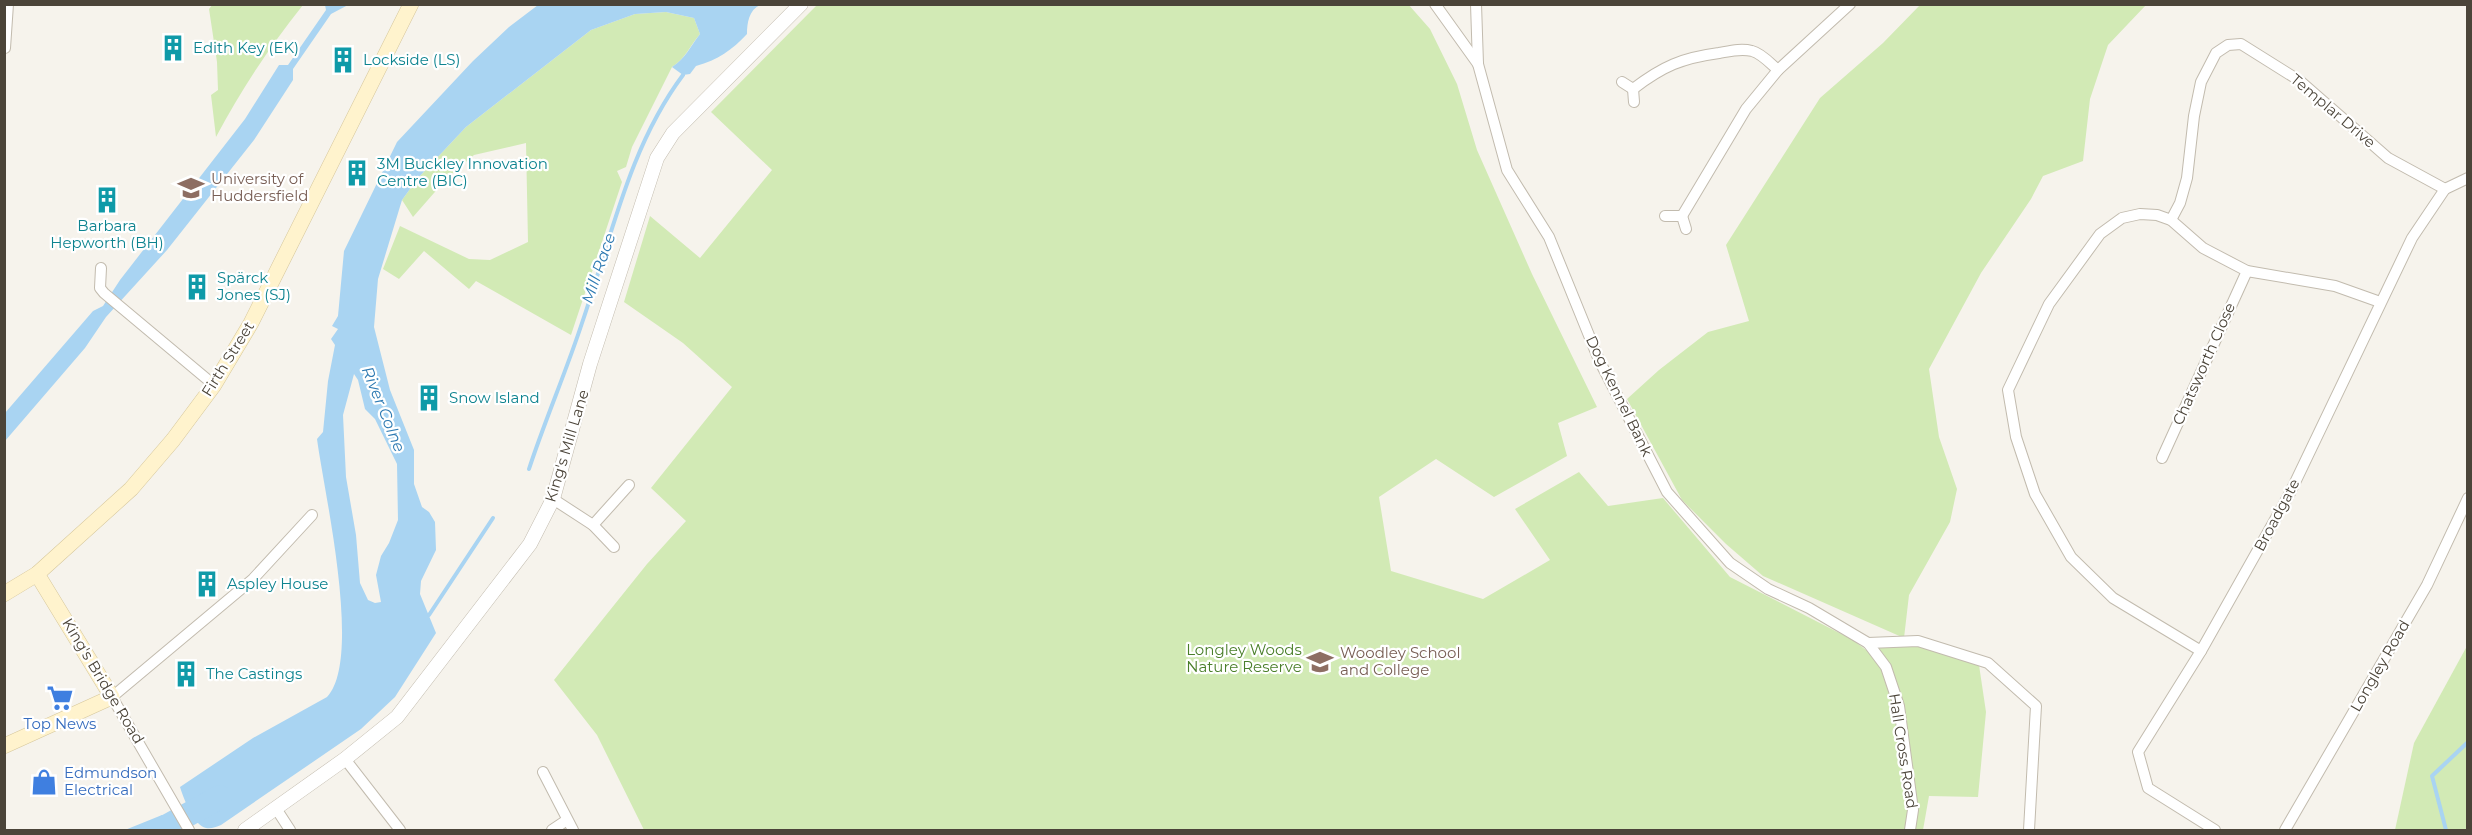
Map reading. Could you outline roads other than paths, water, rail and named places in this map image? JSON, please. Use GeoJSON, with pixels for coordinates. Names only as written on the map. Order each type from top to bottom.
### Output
{"type":"FeatureCollection","features":[{"type":"Feature","properties":{"kind":"main road","name":"Firth Street"},"geometry":{"type":"LineString","coordinates":[[4,594],[37,574],[131,489],[173,440],[214,385],[251,323],[411,4]]}},
{"type":"Feature","properties":{"kind":"main road","name":"King's Bridge Road"},"geometry":{"type":"LineString","coordinates":[[37,574],[112,696]]}},
{"type":"Feature","properties":{"kind":"main road"},"geometry":{"type":"LineString","coordinates":[[4,746],[112,696]]}},
{"type":"Feature","properties":{"kind":"street"},"geometry":{"type":"LineString","coordinates":[[5,48],[8,4]]}},
{"type":"Feature","properties":{"kind":"street","name":"King's Mill Lane"},"geometry":{"type":"LineString","coordinates":[[246,831],[345,759],[397,717],[530,544],[553,499],[590,364],[657,158],[673,133],[801,4]]}},
{"type":"Feature","properties":{"kind":"street","name":"Dog Kennel Bank"},"geometry":{"type":"LineString","coordinates":[[1435,4],[1478,64]]}},
{"type":"Feature","properties":{"kind":"street","name":"Dog Kennel Bank"},"geometry":{"type":"LineString","coordinates":[[1476,4],[1478,64],[1507,170],[1550,237],[1599,360],[1667,492],[1730,564],[1768,589],[1809,608],[1868,644]]}},
{"type":"Feature","properties":{"kind":"street"},"geometry":{"type":"LineString","coordinates":[[1686,229],[1682,216],[1746,109],[1778,70],[1850,4]]}},
{"type":"Feature","properties":{"kind":"street","name":"Templar Drive"},"geometry":{"type":"LineString","coordinates":[[2171,220],[2180,203],[2187,178],[2194,116],[2201,82],[2216,53],[2228,45],[2241,44],[2300,81],[2388,158],[2445,189]]}},
{"type":"Feature","properties":{"kind":"street"},"geometry":{"type":"LineString","coordinates":[[1633,89],[1657,70],[1673,63],[1694,57],[1742,50],[1755,51],[1778,70]]}},
{"type":"Feature","properties":{"kind":"street"},"geometry":{"type":"LineString","coordinates":[[1622,82],[1633,89]]}},
{"type":"Feature","properties":{"kind":"street"},"geometry":{"type":"LineString","coordinates":[[1633,89],[1634,102]]}},
{"type":"Feature","properties":{"kind":"street"},"geometry":{"type":"LineString","coordinates":[[2445,189],[2468,178]]}},
{"type":"Feature","properties":{"kind":"street","name":"Broadgate"},"geometry":{"type":"LineString","coordinates":[[2214,831],[2148,788],[2138,752],[2202,651],[2290,494],[2412,238],[2445,189]]}},
{"type":"Feature","properties":{"kind":"street"},"geometry":{"type":"LineString","coordinates":[[2202,651],[2114,598],[2071,557],[2035,494],[2016,437],[2008,390],[2049,304],[2109,225],[2122,218],[2140,214],[2157,215],[2171,220],[2203,248],[2247,271],[2335,286],[2380,302]]}},
{"type":"Feature","properties":{"kind":"street"},"geometry":{"type":"LineString","coordinates":[[1665,216],[1682,216]]}},
{"type":"Feature","properties":{"kind":"street"},"geometry":{"type":"LineString","coordinates":[[101,268],[100,288],[104,293],[214,385]]}},
{"type":"Feature","properties":{"kind":"street","name":"Chatsworth Close"},"geometry":{"type":"LineString","coordinates":[[2162,458],[2247,271]]}},
{"type":"Feature","properties":{"kind":"street"},"geometry":{"type":"LineString","coordinates":[[593,525],[629,485]]}},
{"type":"Feature","properties":{"kind":"street","name":"Longley Road"},"geometry":{"type":"LineString","coordinates":[[2285,831],[2427,585],[2468,498]]}},
{"type":"Feature","properties":{"kind":"street"},"geometry":{"type":"LineString","coordinates":[[553,499],[593,525],[614,547]]}},
{"type":"Feature","properties":{"kind":"street"},"geometry":{"type":"LineString","coordinates":[[112,696],[253,579],[312,515]]}},
{"type":"Feature","properties":{"kind":"street"},"geometry":{"type":"LineString","coordinates":[[1868,644],[1918,641],[1988,663],[2036,706],[2029,831]]}},
{"type":"Feature","properties":{"kind":"street","name":"Hall Cross Road"},"geometry":{"type":"LineString","coordinates":[[1868,644],[1887,667],[1899,705],[1913,810],[1910,831]]}},
{"type":"Feature","properties":{"kind":"street","name":"King's Bridge Road"},"geometry":{"type":"LineString","coordinates":[[112,696],[189,831]]}},
{"type":"Feature","properties":{"kind":"street"},"geometry":{"type":"LineString","coordinates":[[345,759],[400,831]]}},
{"type":"Feature","properties":{"kind":"street"},"geometry":{"type":"LineString","coordinates":[[543,772],[570,825],[552,831]]}},
{"type":"Feature","properties":{"kind":"street"},"geometry":{"type":"LineString","coordinates":[[277,810],[291,831]]}},
{"type":"Feature","properties":{"kind":"water"},"geometry":{"type":"Polygon","coordinates":[[[325,5],[348,5],[331,14],[293,69],[293,80],[254,140],[167,250],[106,317],[85,348],[5,441],[5,413],[93,311],[103,306],[120,280],[245,119],[279,65],[288,65],[326,10],[325,5]]]}},
{"type":"Feature","properties":{"kind":"water"},"geometry":{"type":"Polygon","coordinates":[[[538,5],[760,5],[751,13],[747,34],[741,40],[718,57],[696,66],[690,74],[683,75],[672,67],[684,56],[700,34],[694,18],[666,12],[635,14],[591,30],[466,127],[418,178],[402,200],[378,279],[374,327],[390,390],[414,450],[414,484],[422,507],[429,512],[435,522],[436,550],[421,581],[420,594],[436,633],[395,697],[361,729],[221,825],[206,828],[193,817],[180,787],[253,738],[327,697],[337,677],[342,648],[342,613],[333,534],[317,439],[323,432],[328,381],[335,345],[331,339],[338,329],[332,326],[338,316],[344,251],[397,142],[473,61],[509,27],[538,5]],[[354,374],[343,415],[346,477],[356,535],[360,583],[368,600],[375,603],[381,602],[376,575],[381,556],[398,520],[397,464],[375,419],[365,409],[358,380],[354,374]]]}},
{"type":"Feature","properties":{"kind":"water"},"geometry":{"type":"Polygon","coordinates":[[[162,815],[175,830],[125,830],[162,815]]]}},
{"type":"Feature","properties":{"kind":"waterway","name":"Mill Race"},"geometry":{"type":"LineString","coordinates":[[529,469],[576,341],[635,163],[664,103],[683,75]]}},
{"type":"Feature","properties":{"kind":"waterway","name":"Mill Race"},"geometry":{"type":"LineString","coordinates":[[429,615],[493,518]]}},
{"type":"Feature","properties":{"kind":"waterway"},"geometry":{"type":"LineString","coordinates":[[2446,830],[2432,776],[2468,742]]}},
{"type":"Feature","properties":{"kind":"waterway","name":"River Colne"},"geometry":{"type":"LineString","coordinates":[[160,830],[220,797]]}},
{"type":"Feature","properties":{"kind":"place","name":"Edith Key (EK)"},"geometry":{"type":"Point","coordinates":[173,48]}},
{"type":"Feature","properties":{"kind":"place","name":"Lockside (LS)"},"geometry":{"type":"Point","coordinates":[343,60]}},
{"type":"Feature","properties":{"kind":"place","name":"3M Buckley Innovation Centre (BIC)"},"geometry":{"type":"Point","coordinates":[357,173]}},
{"type":"Feature","properties":{"kind":"place","name":"University of Huddersfield"},"geometry":{"type":"Point","coordinates":[191,188]}},
{"type":"Feature","properties":{"kind":"place","name":"Barbara Hepworth (BH)"},"geometry":{"type":"Point","coordinates":[107,200]}},
{"type":"Feature","properties":{"kind":"place","name":"Spärck Jones (SJ)"},"geometry":{"type":"Point","coordinates":[197,287]}},
{"type":"Feature","properties":{"kind":"place","name":"Snow Island"},"geometry":{"type":"Point","coordinates":[429,398]}},
{"type":"Feature","properties":{"kind":"place","name":"Aspley House"},"geometry":{"type":"Point","coordinates":[207,584]}},
{"type":"Feature","properties":{"kind":"place","name":"Woodley School and College"},"geometry":{"type":"Point","coordinates":[1320,662]}},
{"type":"Feature","properties":{"kind":"place","name":"The Castings"},"geometry":{"type":"Point","coordinates":[186,674]}},
{"type":"Feature","properties":{"kind":"place","name":"Top News"},"geometry":{"type":"Point","coordinates":[60,698]}},
{"type":"Feature","properties":{"kind":"place","name":"Edmundson Electrical"},"geometry":{"type":"Point","coordinates":[44,782]}},
{"type":"Feature","properties":{"kind":"park label","name":"Longley Woods Nature Reserve"},"geometry":{"type":"Point","coordinates":[1244,658]}}]}
